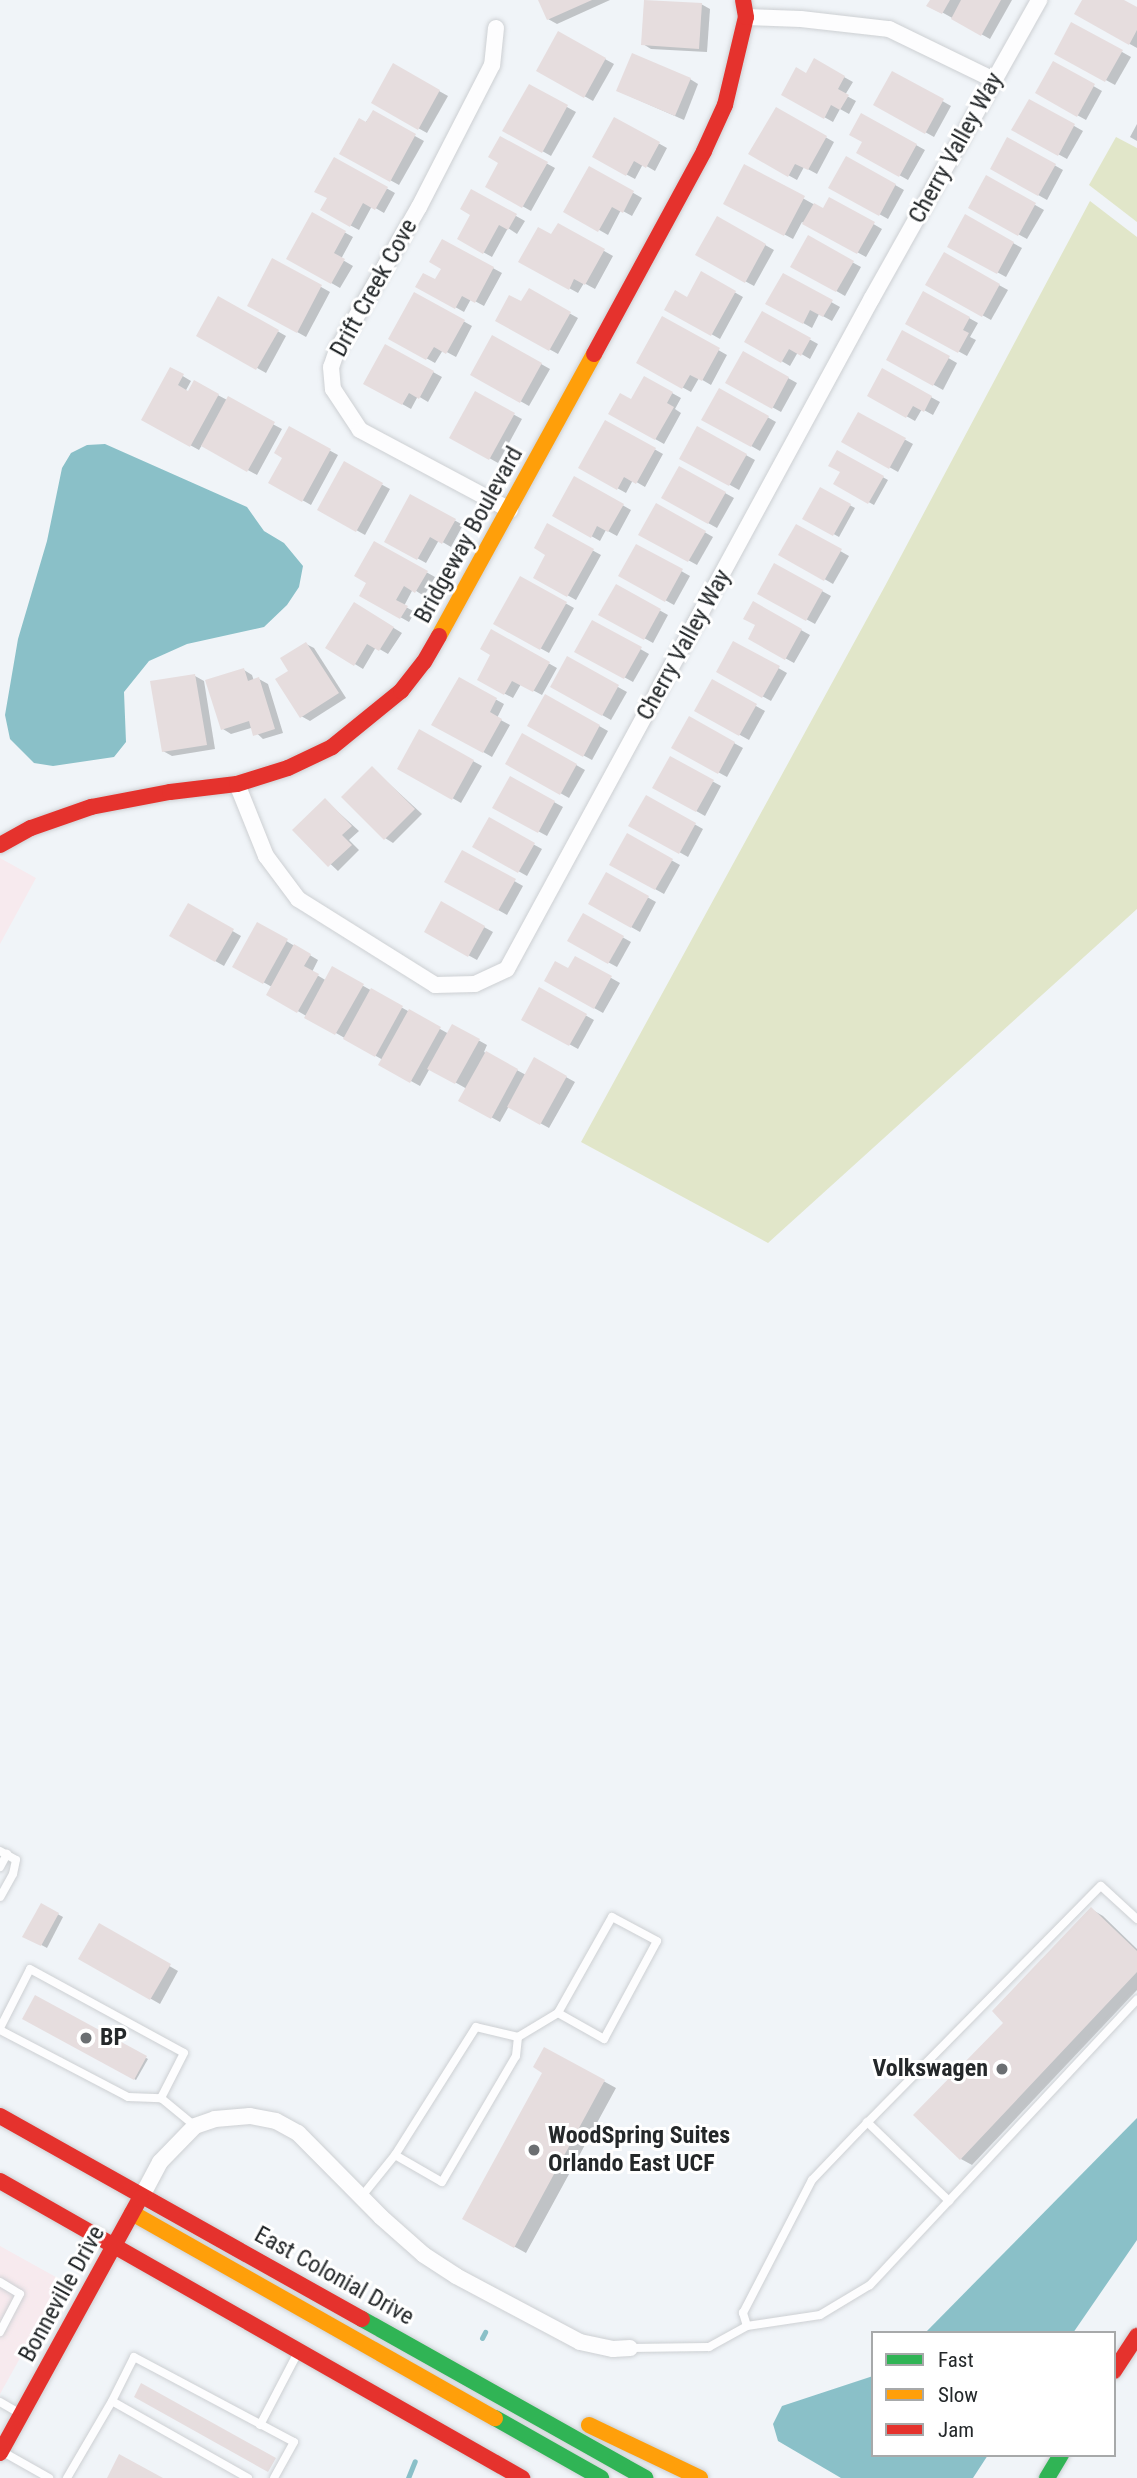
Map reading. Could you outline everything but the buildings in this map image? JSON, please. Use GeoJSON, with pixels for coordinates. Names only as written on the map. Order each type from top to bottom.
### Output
{"type":"FeatureCollection","features":[{"type":"Feature","properties":{"kind":"main road","name":"Bridgeway Boulevard"},"geometry":{"type":"LineString","coordinates":[[0,845],[31,828],[91,807],[170,792],[237,784],[288,768],[332,747],[401,691],[424,662],[510,510],[704,151],[725,105],[746,17],[743,0]]}},
{"type":"Feature","properties":{"kind":"main road","name":"East Colonial Drive"},"geometry":{"type":"LineString","coordinates":[[0,2116],[645,2478]]}},
{"type":"Feature","properties":{"kind":"main road"},"geometry":{"type":"LineString","coordinates":[[0,2181],[522,2478]]}},
{"type":"Feature","properties":{"kind":"main road","name":"Bonneville Drive"},"geometry":{"type":"LineString","coordinates":[[1,2452],[143,2194]]}},
{"type":"Feature","properties":{"kind":"main road"},"geometry":{"type":"LineString","coordinates":[[132,2213],[601,2478]]}},
{"type":"Feature","properties":{"kind":"main road"},"geometry":{"type":"LineString","coordinates":[[349,2310],[700,2478]]}},
{"type":"Feature","properties":{"kind":"main road"},"geometry":{"type":"LineString","coordinates":[[1116,2368],[1137,2336]]}},
{"type":"Feature","properties":{"kind":"main road"},"geometry":{"type":"LineString","coordinates":[[1047,2478],[1060,2457]]}},
{"type":"Feature","properties":{"kind":"street","name":"Cherry Valley Way"},"geometry":{"type":"LineString","coordinates":[[237,784],[266,856],[298,900],[435,985],[475,984],[507,969],[1039,0]]}},
{"type":"Feature","properties":{"kind":"street"},"geometry":{"type":"LineString","coordinates":[[746,17],[801,19],[889,29],[994,80]]}},
{"type":"Feature","properties":{"kind":"street","name":"Drift Creek Cove"},"geometry":{"type":"LineString","coordinates":[[496,29],[492,65],[419,207],[337,350],[331,367],[333,388],[360,430],[510,510]]}},
{"type":"Feature","properties":{"kind":"street"},"geometry":{"type":"LineString","coordinates":[[143,2194],[160,2162],[195,2126],[215,2119],[250,2116],[276,2121],[298,2133],[424,2255],[456,2276],[580,2342],[613,2349],[630,2348]]}},
{"type":"Feature","properties":{"kind":"lane"},"geometry":{"type":"LineString","coordinates":[[0,1867],[3,1852],[16,1860],[13,1874],[0,1897]]}},
{"type":"Feature","properties":{"kind":"lane"},"geometry":{"type":"LineString","coordinates":[[747,2326],[743,2314],[812,2180],[867,2122],[1101,1886],[1137,1919]]}},
{"type":"Feature","properties":{"kind":"lane"},"geometry":{"type":"LineString","coordinates":[[362,2196],[395,2155],[475,2026],[518,2036],[558,2013],[612,1917],[657,1941],[604,2039],[558,2013]]}},
{"type":"Feature","properties":{"kind":"lane"},"geometry":{"type":"LineString","coordinates":[[161,2098],[184,2053],[30,1969],[0,2029],[128,2097],[161,2098],[195,2126]]}},
{"type":"Feature","properties":{"kind":"lane"},"geometry":{"type":"LineString","coordinates":[[630,2348],[709,2347],[747,2326],[820,2315],[870,2285],[1137,2000]]}},
{"type":"Feature","properties":{"kind":"lane"},"geometry":{"type":"LineString","coordinates":[[395,2155],[442,2182],[516,2056],[518,2036]]}},
{"type":"Feature","properties":{"kind":"lane"},"geometry":{"type":"LineString","coordinates":[[867,2122],[949,2201]]}},
{"type":"Feature","properties":{"kind":"lane"},"geometry":{"type":"LineString","coordinates":[[0,2282],[20,2294],[0,2332]]}},
{"type":"Feature","properties":{"kind":"lane"},"geometry":{"type":"LineString","coordinates":[[260,2425],[299,2350]]}},
{"type":"Feature","properties":{"kind":"lane"},"geometry":{"type":"LineString","coordinates":[[67,2478],[134,2357],[294,2442],[274,2478]]}},
{"type":"Feature","properties":{"kind":"lane"},"geometry":{"type":"LineString","coordinates":[[112,2401],[235,2475],[248,2478]]}},
{"type":"Feature","properties":{"kind":"lane"},"geometry":{"type":"LineString","coordinates":[[0,2402],[22,2414]]}},
{"type":"Feature","properties":{"kind":"lane"},"geometry":{"type":"LineString","coordinates":[[1,2452],[49,2478]]}},
{"type":"Feature","properties":{"kind":"shaded area"},"geometry":{"type":"Polygon","coordinates":[[[0,858],[36,878],[0,944],[0,858]]]}},
{"type":"Feature","properties":{"kind":"shaded area"},"geometry":{"type":"Polygon","coordinates":[[[0,2246],[63,2281],[0,2394],[0,2246]]]}},
{"type":"Feature","properties":{"kind":"green space"},"geometry":{"type":"Polygon","coordinates":[[[1116,137],[1137,148],[1137,222],[1089,185],[1116,137]]]}},
{"type":"Feature","properties":{"kind":"green space"},"geometry":{"type":"Polygon","coordinates":[[[1090,201],[1137,237],[1137,909],[768,1243],[581,1142],[885,586],[1090,201]]]}},
{"type":"Feature","properties":{"kind":"water"},"geometry":{"type":"Polygon","coordinates":[[[105,444],[247,507],[264,531],[284,543],[303,566],[299,587],[287,605],[264,627],[187,644],[149,661],[124,692],[126,742],[114,757],[53,766],[34,763],[10,739],[5,715],[18,639],[47,541],[62,468],[71,453],[87,445],[105,444]]]}},
{"type":"Feature","properties":{"kind":"water"},"geometry":{"type":"Polygon","coordinates":[[[1137,2118],[1137,2240],[1074,2331],[927,2331],[1137,2118]]]}},
{"type":"Feature","properties":{"kind":"water"},"geometry":{"type":"Polygon","coordinates":[[[871,2377],[871,2457],[987,2457],[973,2478],[841,2478],[778,2441],[773,2424],[782,2406],[871,2377]]]}},
{"type":"Feature","properties":{"kind":"waterway"},"geometry":{"type":"LineString","coordinates":[[482,2338],[485,2332]]}},
{"type":"Feature","properties":{"kind":"waterway"},"geometry":{"type":"LineString","coordinates":[[408,2478],[415,2461]]}},
{"type":"Feature","properties":{"kind":"traffic: fast"},"geometry":{"type":"LineString","coordinates":[[362,2319],[645,2478]]}},
{"type":"Feature","properties":{"kind":"traffic: fast"},"geometry":{"type":"LineString","coordinates":[[495,2418],[601,2478]]}},
{"type":"Feature","properties":{"kind":"traffic: fast"},"geometry":{"type":"LineString","coordinates":[[1047,2478],[1060,2457]]}},
{"type":"Feature","properties":{"kind":"traffic: slow"},"geometry":{"type":"LineString","coordinates":[[439,636],[594,354]]}},
{"type":"Feature","properties":{"kind":"traffic: slow"},"geometry":{"type":"LineString","coordinates":[[132,2213],[495,2418]]}},
{"type":"Feature","properties":{"kind":"traffic: slow"},"geometry":{"type":"LineString","coordinates":[[589,2425],[700,2478]]}},
{"type":"Feature","properties":{"kind":"traffic: jam"},"geometry":{"type":"LineString","coordinates":[[594,354],[704,151],[725,105],[746,17],[743,0]]}},
{"type":"Feature","properties":{"kind":"traffic: jam"},"geometry":{"type":"LineString","coordinates":[[0,845],[31,828],[91,807],[170,792],[237,784],[288,768],[332,747],[401,691],[424,662],[439,636]]}},
{"type":"Feature","properties":{"kind":"traffic: jam"},"geometry":{"type":"LineString","coordinates":[[0,2116],[362,2319]]}},
{"type":"Feature","properties":{"kind":"traffic: jam"},"geometry":{"type":"LineString","coordinates":[[0,2181],[522,2478]]}},
{"type":"Feature","properties":{"kind":"traffic: jam"},"geometry":{"type":"LineString","coordinates":[[0,2453],[140,2198]]}},
{"type":"Feature","properties":{"kind":"traffic: jam"},"geometry":{"type":"LineString","coordinates":[[1116,2368],[1137,2336]]}},
{"type":"Feature","properties":{"kind":"place","name":"BP"},"geometry":{"type":"Point","coordinates":[86,2038]}},
{"type":"Feature","properties":{"kind":"place","name":"Volkswagen"},"geometry":{"type":"Point","coordinates":[1002,2069]}},
{"type":"Feature","properties":{"kind":"place","name":"WoodSpring Suites Orlando East UCF"},"geometry":{"type":"Point","coordinates":[534,2150]}}]}
